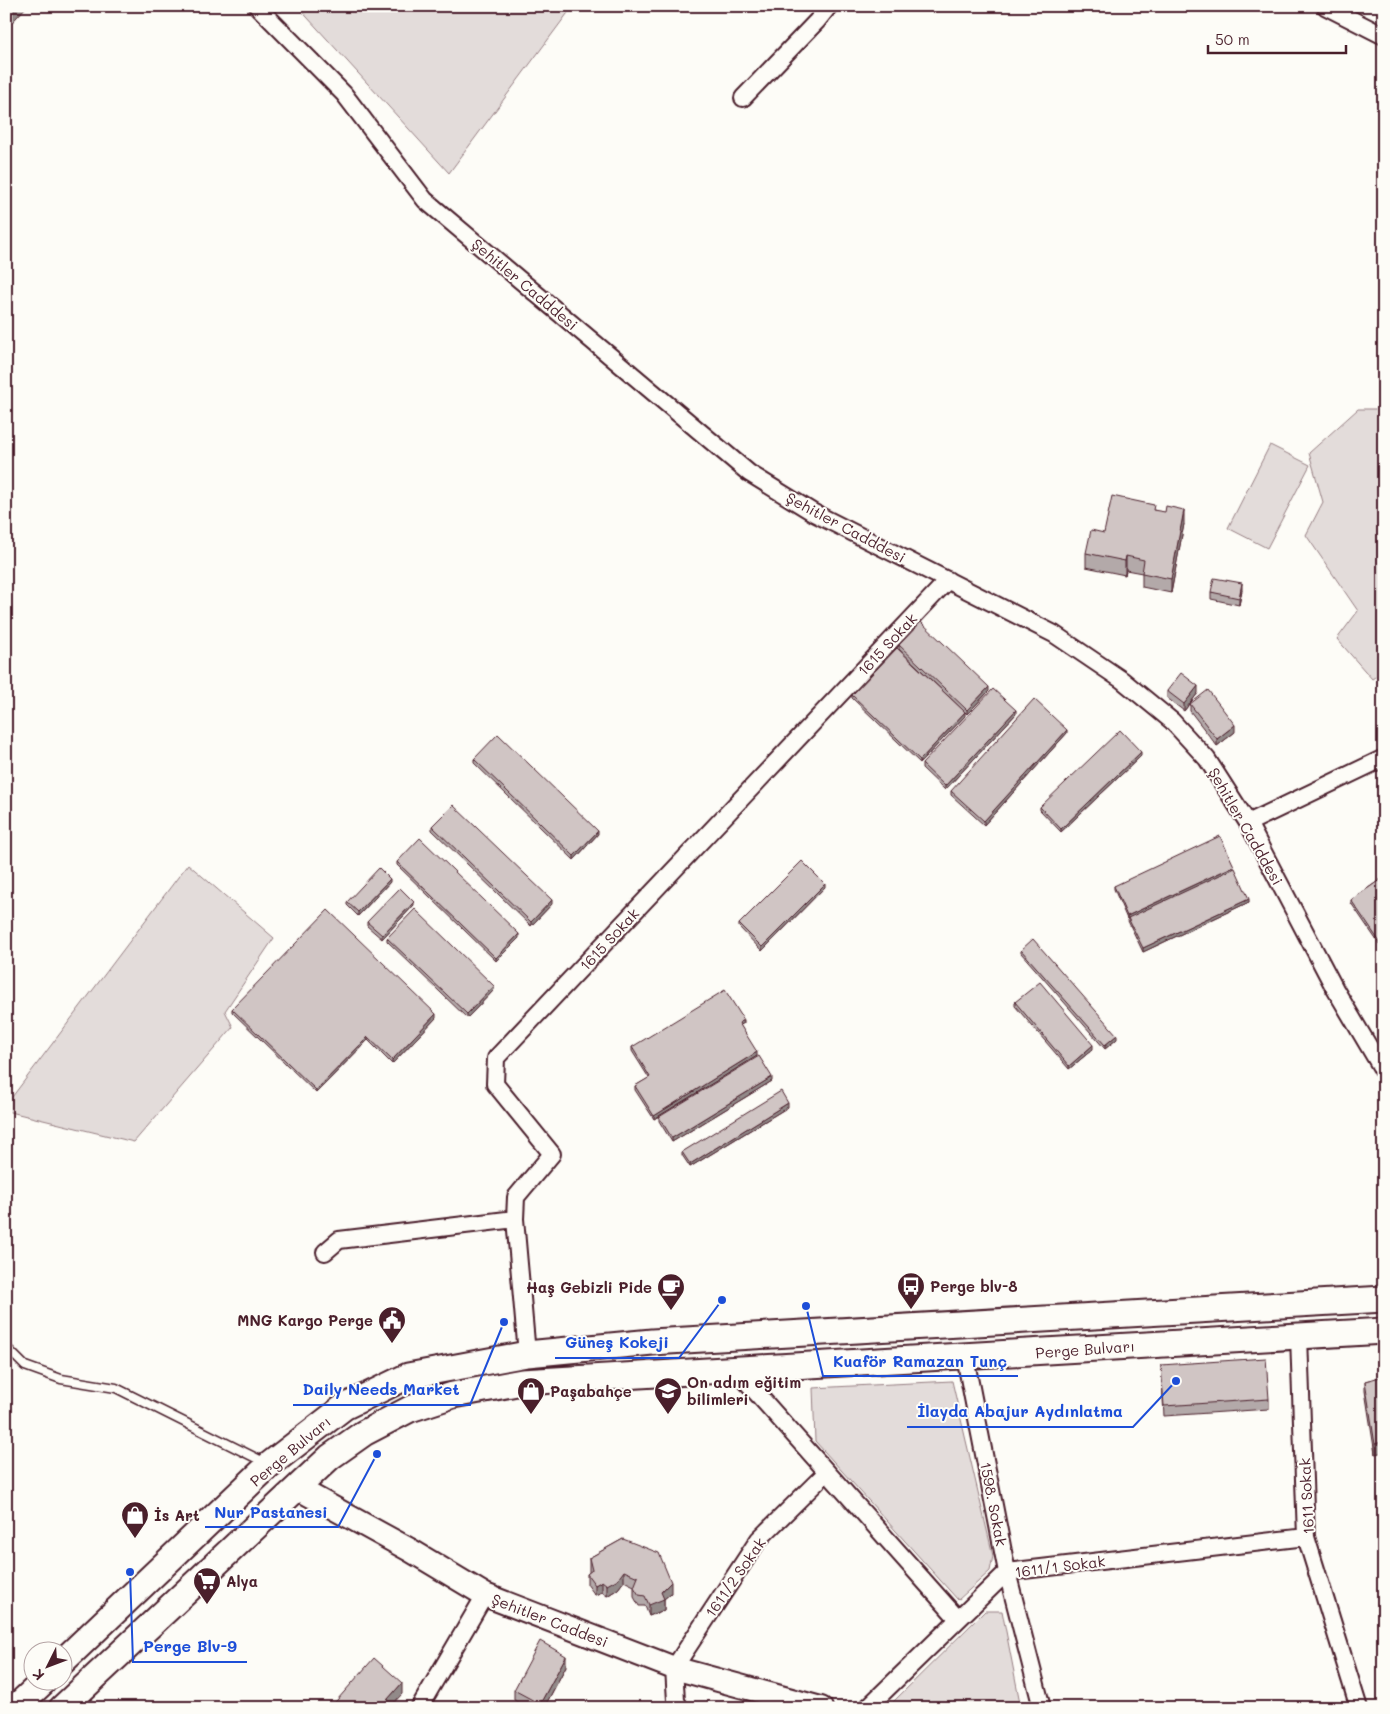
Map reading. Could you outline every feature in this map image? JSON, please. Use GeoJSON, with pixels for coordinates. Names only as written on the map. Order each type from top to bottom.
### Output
{"type":"FeatureCollection","features":[{"type":"Feature","properties":{"kind":"main road","name":"Perge Bulvarı"},"geometry":{"type":"LineString","coordinates":[[72,1652],[269,1465],[344,1407],[408,1376],[528,1354],[652,1342],[1384,1299]]}},
{"type":"Feature","properties":{"kind":"main road","name":"Perge Bulvarı"},"geometry":{"type":"LineString","coordinates":[[73,1704],[296,1488],[330,1458],[364,1433],[410,1409],[453,1395],[522,1382],[1384,1331]]}},
{"type":"Feature","properties":{"kind":"main road"},"geometry":{"type":"LineString","coordinates":[[16,1708],[33,1692]]}},
{"type":"Feature","properties":{"kind":"street","name":"Şehitler Cadddesi"},"geometry":{"type":"LineString","coordinates":[[257,6],[344,94],[425,200],[749,473],[814,513],[1054,634],[1122,680],[1172,721],[1208,759],[1248,823],[1335,989],[1384,1072]]}},
{"type":"Feature","properties":{"kind":"street"},"geometry":{"type":"LineString","coordinates":[[743,98],[818,21],[829,6]]}},
{"type":"Feature","properties":{"kind":"street"},"geometry":{"type":"LineString","coordinates":[[1325,6],[1384,36]]}},
{"type":"Feature","properties":{"kind":"street","name":"1615 Sokak"},"geometry":{"type":"LineString","coordinates":[[528,1354],[516,1219],[516,1197],[552,1154],[495,1084],[496,1058],[948,580]]}},
{"type":"Feature","properties":{"kind":"street"},"geometry":{"type":"LineString","coordinates":[[1248,823],[1384,758]]}},
{"type":"Feature","properties":{"kind":"street"},"geometry":{"type":"LineString","coordinates":[[325,1252],[339,1240],[516,1219]]}},
{"type":"Feature","properties":{"kind":"street","name":"1611 Sokak"},"geometry":{"type":"LineString","coordinates":[[1299,1336],[1306,1537],[1359,1708]]}},
{"type":"Feature","properties":{"kind":"street","name":"1598. Sokak"},"geometry":{"type":"LineString","coordinates":[[965,1357],[1007,1572],[1042,1708]]}},
{"type":"Feature","properties":{"kind":"street"},"geometry":{"type":"LineString","coordinates":[[737,1370],[958,1618]]}},
{"type":"Feature","properties":{"kind":"street","name":"1611/2 Sokak"},"geometry":{"type":"LineString","coordinates":[[674,1668],[759,1540],[827,1472]]}},
{"type":"Feature","properties":{"kind":"street","name":"Şehitler Caddesi"},"geometry":{"type":"LineString","coordinates":[[296,1488],[410,1550],[485,1595],[674,1668],[822,1708]]}},
{"type":"Feature","properties":{"kind":"street","name":"1611/1 Sokak"},"geometry":{"type":"LineString","coordinates":[[867,1708],[1007,1572],[1306,1537]]}},
{"type":"Feature","properties":{"kind":"street"},"geometry":{"type":"LineString","coordinates":[[419,1708],[485,1595]]}},
{"type":"Feature","properties":{"kind":"street"},"geometry":{"type":"LineString","coordinates":[[674,1668],[676,1702],[680,1708]]}},
{"type":"Feature","properties":{"kind":"lane"},"geometry":{"type":"LineString","coordinates":[[6,1347],[25,1366],[61,1379],[116,1388],[269,1465]]}},
{"type":"Feature","properties":{"kind":"shaded area"},"geometry":{"type":"Polygon","coordinates":[[[297,6],[573,6],[449,173],[297,6]]]}},
{"type":"Feature","properties":{"kind":"shaded area"},"geometry":{"type":"Polygon","coordinates":[[[1358,409],[1384,409],[1384,671],[1372,679],[1337,639],[1358,611],[1306,535],[1323,502],[1309,453],[1358,409]]]}},
{"type":"Feature","properties":{"kind":"shaded area"},"geometry":{"type":"Polygon","coordinates":[[[1270,445],[1310,465],[1267,548],[1228,528],[1270,445]]]}},
{"type":"Feature","properties":{"kind":"shaded area"},"geometry":{"type":"Polygon","coordinates":[[[188,864],[274,938],[225,1011],[233,1027],[134,1142],[6,1111],[6,1105],[188,864]]]}},
{"type":"Feature","properties":{"kind":"shaded area"},"geometry":{"type":"Polygon","coordinates":[[[952,1381],[993,1556],[990,1571],[958,1600],[815,1441],[813,1388],[952,1381]]]}},
{"type":"Feature","properties":{"kind":"shaded area"},"geometry":{"type":"Polygon","coordinates":[[[985,1611],[1002,1611],[1021,1708],[901,1708],[890,1705],[985,1611]]]}},
{"type":"Feature","properties":{"kind":"building"},"geometry":{"type":"Polygon","coordinates":[[[6,6],[17,6],[6,18],[6,6]]]}},
{"type":"Feature","properties":{"kind":"building"},"geometry":{"type":"Polygon","coordinates":[[[1112,496],[1154,505],[1153,510],[1165,512],[1166,506],[1184,510],[1171,579],[1142,573],[1144,560],[1126,556],[1125,561],[1086,553],[1091,530],[1104,533],[1112,496]]]}},
{"type":"Feature","properties":{"kind":"building"},"geometry":{"type":"Polygon","coordinates":[[[1214,578],[1242,583],[1239,598],[1211,592],[1214,578]]]}},
{"type":"Feature","properties":{"kind":"building"},"geometry":{"type":"Polygon","coordinates":[[[921,622],[989,687],[967,710],[899,645],[921,622]]]}},
{"type":"Feature","properties":{"kind":"building"},"geometry":{"type":"Polygon","coordinates":[[[897,648],[965,712],[920,760],[852,695],[897,648]]]}},
{"type":"Feature","properties":{"kind":"building"},"geometry":{"type":"Polygon","coordinates":[[[1181,673],[1198,686],[1184,704],[1167,691],[1181,673]]]}},
{"type":"Feature","properties":{"kind":"building"},"geometry":{"type":"Polygon","coordinates":[[[993,689],[1016,710],[945,786],[922,764],[993,689]]]}},
{"type":"Feature","properties":{"kind":"building"},"geometry":{"type":"Polygon","coordinates":[[[1208,690],[1235,725],[1217,739],[1190,704],[1208,690]]]}},
{"type":"Feature","properties":{"kind":"building"},"geometry":{"type":"Polygon","coordinates":[[[1034,699],[1067,730],[984,821],[951,791],[1034,699]]]}},
{"type":"Feature","properties":{"kind":"building"},"geometry":{"type":"Polygon","coordinates":[[[1120,730],[1141,752],[1061,829],[1040,807],[1120,730]]]}},
{"type":"Feature","properties":{"kind":"building"},"geometry":{"type":"Polygon","coordinates":[[[498,734],[598,831],[574,856],[474,759],[498,734]]]}},
{"type":"Feature","properties":{"kind":"building"},"geometry":{"type":"Polygon","coordinates":[[[453,805],[552,900],[531,922],[432,826],[453,805]]]}},
{"type":"Feature","properties":{"kind":"building"},"geometry":{"type":"Polygon","coordinates":[[[1220,836],[1234,866],[1127,916],[1114,886],[1220,836]]]}},
{"type":"Feature","properties":{"kind":"building"},"geometry":{"type":"Polygon","coordinates":[[[420,838],[519,934],[496,958],[397,862],[420,838]]]}},
{"type":"Feature","properties":{"kind":"building"},"geometry":{"type":"Polygon","coordinates":[[[802,861],[825,884],[762,947],[739,924],[802,861]]]}},
{"type":"Feature","properties":{"kind":"building"},"geometry":{"type":"Polygon","coordinates":[[[379,868],[390,879],[358,912],[347,902],[379,868]]]}},
{"type":"Feature","properties":{"kind":"building"},"geometry":{"type":"Polygon","coordinates":[[[1235,868],[1249,899],[1143,948],[1128,918],[1235,868]]]}},
{"type":"Feature","properties":{"kind":"building"},"geometry":{"type":"Polygon","coordinates":[[[1384,877],[1384,948],[1351,900],[1384,877]]]}},
{"type":"Feature","properties":{"kind":"building"},"geometry":{"type":"Polygon","coordinates":[[[400,888],[414,902],[382,935],[367,922],[400,888]]]}},
{"type":"Feature","properties":{"kind":"building"},"geometry":{"type":"Polygon","coordinates":[[[415,909],[494,986],[467,1014],[387,938],[415,909]]]}},
{"type":"Feature","properties":{"kind":"building"},"geometry":{"type":"Polygon","coordinates":[[[328,910],[436,1014],[392,1060],[368,1037],[316,1090],[232,1009],[328,910]]]}},
{"type":"Feature","properties":{"kind":"building"},"geometry":{"type":"Polygon","coordinates":[[[1033,939],[1117,1035],[1105,1045],[1021,950],[1033,939]]]}},
{"type":"Feature","properties":{"kind":"building"},"geometry":{"type":"Polygon","coordinates":[[[1040,982],[1093,1045],[1069,1066],[1015,1002],[1040,982]]]}},
{"type":"Feature","properties":{"kind":"building"},"geometry":{"type":"Polygon","coordinates":[[[725,990],[744,1020],[739,1023],[757,1052],[654,1116],[635,1086],[650,1077],[632,1047],[725,990]]]}},
{"type":"Feature","properties":{"kind":"building"},"geometry":{"type":"Polygon","coordinates":[[[759,1056],[772,1077],[672,1138],[659,1117],[759,1056]]]}},
{"type":"Feature","properties":{"kind":"building"},"geometry":{"type":"Polygon","coordinates":[[[781,1091],[788,1103],[690,1164],[682,1152],[781,1091]]]}},
{"type":"Feature","properties":{"kind":"building"},"geometry":{"type":"Polygon","coordinates":[[[1266,1358],[1269,1399],[1164,1406],[1161,1365],[1266,1358]]]}},
{"type":"Feature","properties":{"kind":"building"},"geometry":{"type":"Polygon","coordinates":[[[1384,1376],[1384,1441],[1375,1444],[1365,1381],[1384,1376]]]}},
{"type":"Feature","properties":{"kind":"building"},"geometry":{"type":"Polygon","coordinates":[[[623,1539],[659,1553],[671,1582],[661,1592],[664,1599],[649,1605],[645,1596],[639,1595],[634,1587],[638,1577],[624,1571],[618,1579],[607,1585],[602,1581],[595,1585],[587,1574],[592,1570],[589,1558],[623,1539]]]}},
{"type":"Feature","properties":{"kind":"building"},"geometry":{"type":"Polygon","coordinates":[[[540,1641],[566,1656],[540,1704],[514,1690],[540,1641]]]}},
{"type":"Feature","properties":{"kind":"building"},"geometry":{"type":"Polygon","coordinates":[[[374,1658],[402,1683],[380,1708],[330,1708],[374,1658]]]}},
{"type":"Feature","properties":{"kind":"place","name":"Güneş Kokeji"},"geometry":{"type":"Point","coordinates":[722,1300]}},
{"type":"Feature","properties":{"kind":"place","name":"Kuaför Ramazan Tunç"},"geometry":{"type":"Point","coordinates":[806,1306]}},
{"type":"Feature","properties":{"kind":"place","name":"Perge blv-8"},"geometry":{"type":"Point","coordinates":[911,1310]}},
{"type":"Feature","properties":{"kind":"place","name":"Haş Gebizli Pide"},"geometry":{"type":"Point","coordinates":[671,1311]}},
{"type":"Feature","properties":{"kind":"place","name":"Daily Needs Market"},"geometry":{"type":"Point","coordinates":[504,1322]}},
{"type":"Feature","properties":{"kind":"place","name":"MNG Kargo Perge"},"geometry":{"type":"Point","coordinates":[392,1344]}},
{"type":"Feature","properties":{"kind":"place","name":"İlayda Abajur Aydınlatma"},"geometry":{"type":"Point","coordinates":[1176,1381]}},
{"type":"Feature","properties":{"kind":"place","name":"Paşabahçe"},"geometry":{"type":"Point","coordinates":[531,1415]}},
{"type":"Feature","properties":{"kind":"place","name":"On adım eğitim bilimleri"},"geometry":{"type":"Point","coordinates":[668,1415]}},
{"type":"Feature","properties":{"kind":"place","name":"Nur Pastanesi"},"geometry":{"type":"Point","coordinates":[377,1454]}},
{"type":"Feature","properties":{"kind":"place","name":"İs Art"},"geometry":{"type":"Point","coordinates":[135,1539]}},
{"type":"Feature","properties":{"kind":"place","name":"Perge Blv-9"},"geometry":{"type":"Point","coordinates":[130,1572]}},
{"type":"Feature","properties":{"kind":"place","name":"Alya"},"geometry":{"type":"Point","coordinates":[207,1605]}}]}
